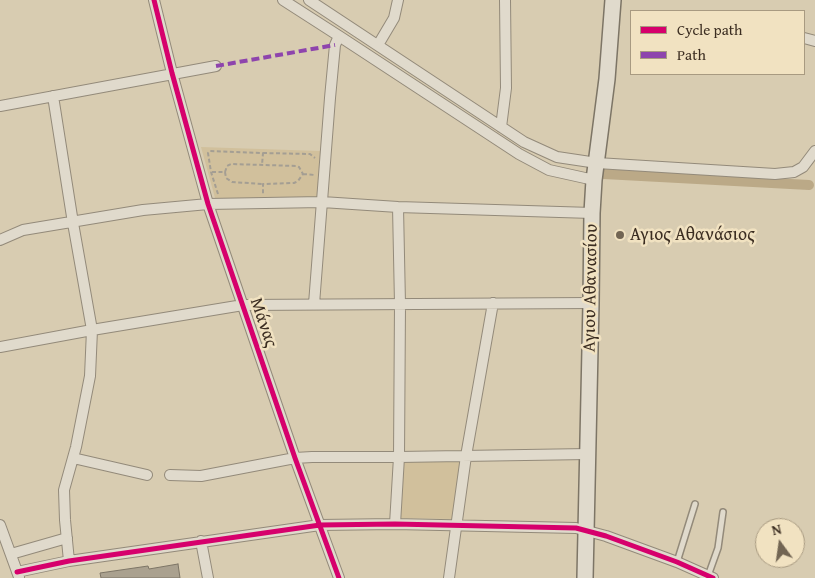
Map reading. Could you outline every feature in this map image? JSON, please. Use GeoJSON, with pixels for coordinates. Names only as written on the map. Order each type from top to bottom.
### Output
{"type":"FeatureCollection","features":[{"type":"Feature","properties":{"kind":"main road","name":"Αγιου Αθανασίου"},"geometry":{"type":"LineString","coordinates":[[585,578],[592,213],[594,180],[598,163],[607,79],[613,0]]}},
{"type":"Feature","properties":{"kind":"street","name":"Μάνας"},"geometry":{"type":"LineString","coordinates":[[154,0],[208,204],[295,458],[339,578]]}},
{"type":"Feature","properties":{"kind":"street"},"geometry":{"type":"LineString","coordinates":[[283,0],[518,154],[549,170],[594,180]]}},
{"type":"Feature","properties":{"kind":"street"},"geometry":{"type":"LineString","coordinates":[[310,0],[524,142],[547,153],[568,159],[598,163],[775,174],[794,172],[803,168],[815,152]]}},
{"type":"Feature","properties":{"kind":"street"},"geometry":{"type":"LineString","coordinates":[[378,45],[394,18],[398,0]]}},
{"type":"Feature","properties":{"kind":"street"},"geometry":{"type":"LineString","coordinates":[[502,127],[506,88],[505,0]]}},
{"type":"Feature","properties":{"kind":"street"},"geometry":{"type":"LineString","coordinates":[[314,304],[330,89],[335,45],[339,36]]}},
{"type":"Feature","properties":{"kind":"street"},"geometry":{"type":"LineString","coordinates":[[0,106],[216,66]]}},
{"type":"Feature","properties":{"kind":"street"},"geometry":{"type":"LineString","coordinates":[[53,96],[72,223],[92,330],[90,376],[73,458],[64,490],[69,561]]}},
{"type":"Feature","properties":{"kind":"street"},"geometry":{"type":"LineString","coordinates":[[0,240],[23,230],[143,210],[208,204],[322,202],[398,207],[592,213]]}},
{"type":"Feature","properties":{"kind":"street"},"geometry":{"type":"LineString","coordinates":[[395,524],[399,457],[400,304],[398,207]]}},
{"type":"Feature","properties":{"kind":"street"},"geometry":{"type":"LineString","coordinates":[[449,578],[466,456],[493,302]]}},
{"type":"Feature","properties":{"kind":"street"},"geometry":{"type":"LineString","coordinates":[[0,347],[243,305],[591,302]]}},
{"type":"Feature","properties":{"kind":"street"},"geometry":{"type":"LineString","coordinates":[[170,476],[201,476],[295,458],[318,456],[399,457],[588,454]]}},
{"type":"Feature","properties":{"kind":"street"},"geometry":{"type":"LineString","coordinates":[[73,458],[147,475]]}},
{"type":"Feature","properties":{"kind":"street"},"geometry":{"type":"LineString","coordinates":[[0,526],[18,575],[69,561],[201,541],[320,525],[395,524],[585,530],[677,562],[711,577]]}},
{"type":"Feature","properties":{"kind":"street"},"geometry":{"type":"LineString","coordinates":[[11,554],[66,538]]}},
{"type":"Feature","properties":{"kind":"street"},"geometry":{"type":"LineString","coordinates":[[201,541],[208,578]]}},
{"type":"Feature","properties":{"kind":"lane"},"geometry":{"type":"LineString","coordinates":[[677,562],[695,504]]}},
{"type":"Feature","properties":{"kind":"lane"},"geometry":{"type":"LineString","coordinates":[[711,577],[718,548],[723,512]]}},
{"type":"Feature","properties":{"kind":"path"},"geometry":{"type":"LineString","coordinates":[[220,194],[217,193],[207,156],[210,151],[310,154],[315,157],[315,166]]}},
{"type":"Feature","properties":{"kind":"path"},"geometry":{"type":"LineString","coordinates":[[262,165],[263,153]]}},
{"type":"Feature","properties":{"kind":"path"},"geometry":{"type":"LineString","coordinates":[[232,164],[297,166],[302,174],[301,178],[294,183],[263,184],[232,182],[226,178],[225,172],[227,166],[232,164]]}},
{"type":"Feature","properties":{"kind":"path"},"geometry":{"type":"LineString","coordinates":[[199,172],[225,172]]}},
{"type":"Feature","properties":{"kind":"path"},"geometry":{"type":"LineString","coordinates":[[314,183],[315,175]]}},
{"type":"Feature","properties":{"kind":"path"},"geometry":{"type":"LineString","coordinates":[[263,184],[263,203]]}},
{"type":"Feature","properties":{"kind":"shaded area"},"geometry":{"type":"Polygon","coordinates":[[[201,147],[320,151],[317,199],[215,198],[201,147]]]}},
{"type":"Feature","properties":{"kind":"shaded area"},"geometry":{"type":"Polygon","coordinates":[[[462,460],[452,519],[398,518],[399,461],[462,460]]]}},
{"type":"Feature","properties":{"kind":"building"},"geometry":{"type":"Polygon","coordinates":[[[178,564],[180,578],[101,578],[100,573],[148,566],[149,569],[178,564]]]}},
{"type":"Feature","properties":{"kind":"waterway"},"geometry":{"type":"LineString","coordinates":[[604,174],[809,185]]}},
{"type":"Feature","properties":{"kind":"marked path"},"geometry":{"type":"LineString","coordinates":[[216,66],[335,45]]}},
{"type":"Feature","properties":{"kind":"cycle path"},"geometry":{"type":"LineString","coordinates":[[154,0],[208,204],[295,458],[339,578]]}},
{"type":"Feature","properties":{"kind":"cycle path"},"geometry":{"type":"LineString","coordinates":[[17,572],[69,561],[320,525],[395,524],[576,528],[606,536],[677,562],[713,578]]}},
{"type":"Feature","properties":{"kind":"place","name":"Αγιος Αθανάσιος"},"geometry":{"type":"Point","coordinates":[620,235]}}]}
